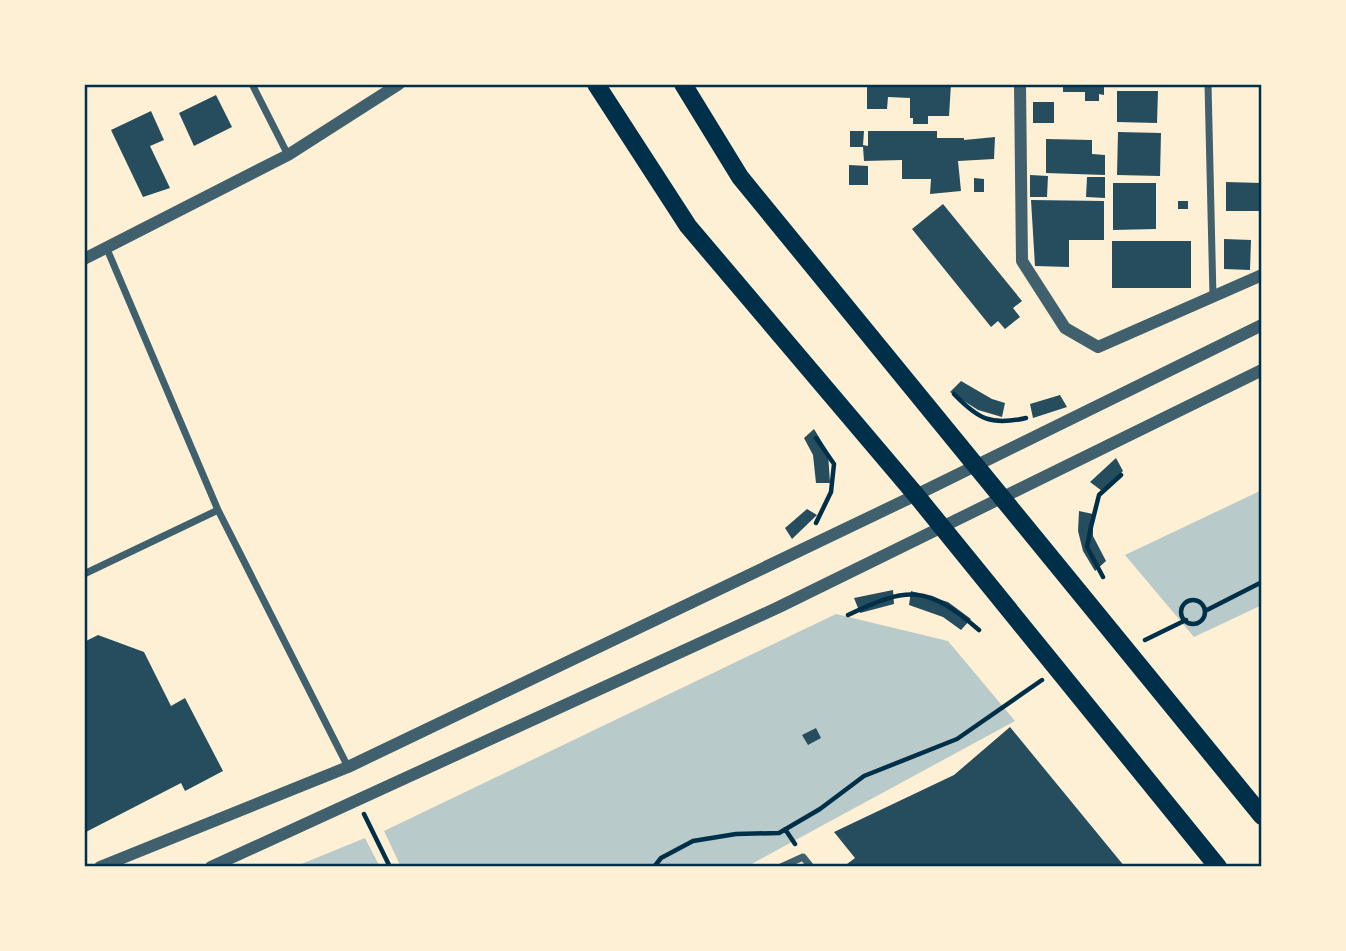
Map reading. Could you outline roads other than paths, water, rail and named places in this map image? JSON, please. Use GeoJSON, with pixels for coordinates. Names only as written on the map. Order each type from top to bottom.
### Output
{"type":"FeatureCollection","features":[{"type":"Feature","properties":{"kind":"main road"},"geometry":{"type":"LineString","coordinates":[[596,84],[688,226],[916,495],[1218,867]]}},
{"type":"Feature","properties":{"kind":"main road"},"geometry":{"type":"LineString","coordinates":[[683,84],[740,177],[1262,816]]}},
{"type":"Feature","properties":{"kind":"street"},"geometry":{"type":"LineString","coordinates":[[252,84],[288,155]]}},
{"type":"Feature","properties":{"kind":"street"},"geometry":{"type":"LineString","coordinates":[[84,259],[288,155],[399,84]]}},
{"type":"Feature","properties":{"kind":"street"},"geometry":{"type":"LineString","coordinates":[[1020,84],[1022,261],[1065,328],[1098,347],[1262,275]]}},
{"type":"Feature","properties":{"kind":"street"},"geometry":{"type":"LineString","coordinates":[[1208,84],[1213,297]]}},
{"type":"Feature","properties":{"kind":"street"},"geometry":{"type":"LineString","coordinates":[[107,249],[218,510],[348,767]]}},
{"type":"Feature","properties":{"kind":"street"},"geometry":{"type":"LineString","coordinates":[[100,867],[348,767],[916,495],[1262,325]]}},
{"type":"Feature","properties":{"kind":"street"},"geometry":{"type":"LineString","coordinates":[[211,867],[942,528],[1262,370]]}},
{"type":"Feature","properties":{"kind":"street"},"geometry":{"type":"LineString","coordinates":[[84,574],[218,510]]}},
{"type":"Feature","properties":{"kind":"street"},"geometry":{"type":"LineString","coordinates":[[781,867],[803,857],[811,867]]}}]}
